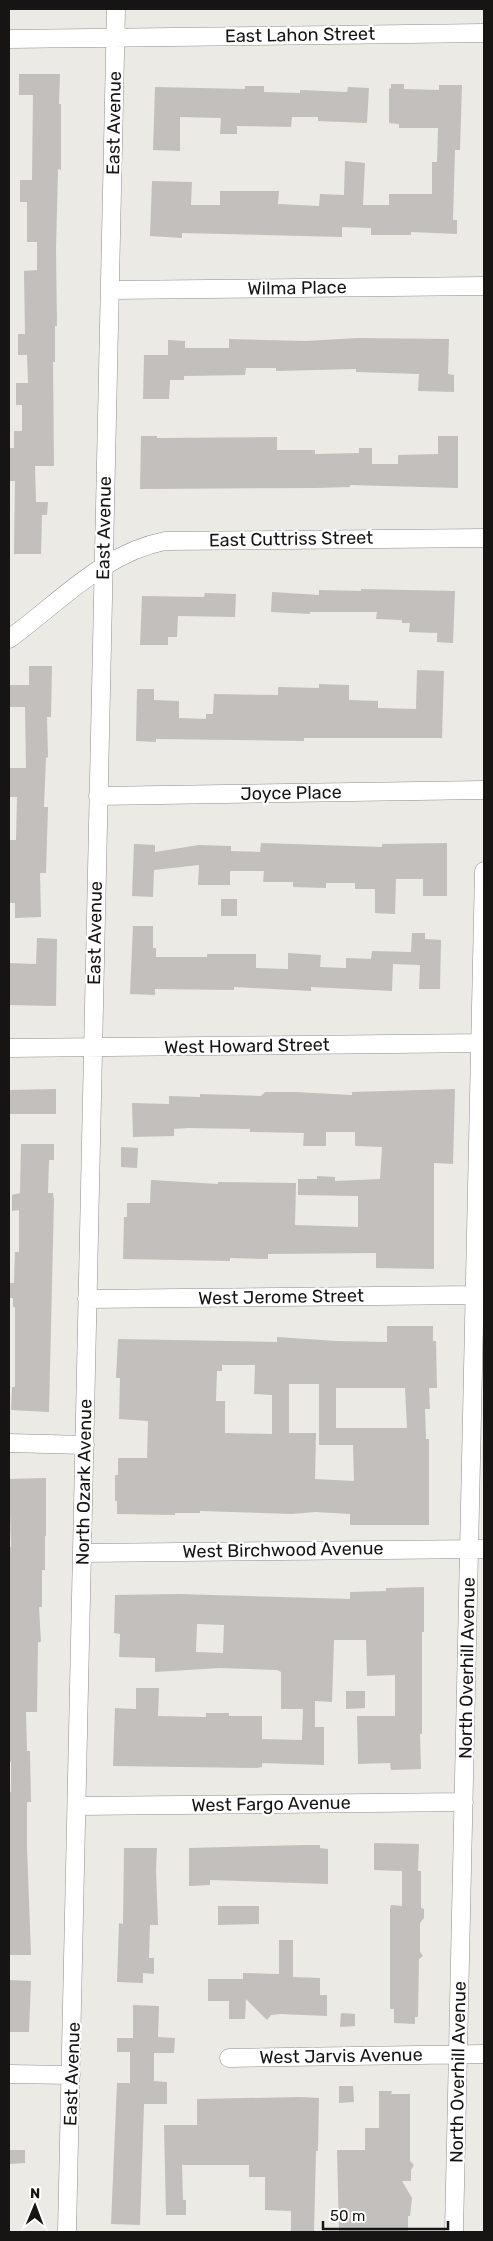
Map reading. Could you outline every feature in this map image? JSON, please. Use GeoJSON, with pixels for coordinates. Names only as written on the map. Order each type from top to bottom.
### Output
{"type":"FeatureCollection","features":[{"type":"Feature","properties":{"kind":"street","name":"East Avenue"},"geometry":{"type":"LineString","coordinates":[[92,1048],[116,9]]}},
{"type":"Feature","properties":{"kind":"street","name":"East Lahon Street"},"geometry":{"type":"LineString","coordinates":[[9,39],[484,33]]}},
{"type":"Feature","properties":{"kind":"street","name":"Wilma Place"},"geometry":{"type":"LineString","coordinates":[[110,290],[484,286]]}},
{"type":"Feature","properties":{"kind":"street","name":"East Cuttriss Street"},"geometry":{"type":"LineString","coordinates":[[9,638],[104,565],[145,544],[165,541],[484,538]]}},
{"type":"Feature","properties":{"kind":"street","name":"Joyce Place"},"geometry":{"type":"LineString","coordinates":[[98,796],[484,790]]}},
{"type":"Feature","properties":{"kind":"street","name":"North Overhill Avenue"},"geometry":{"type":"LineString","coordinates":[[454,2232],[464,1802],[477,1549],[475,1295],[483,1043],[484,872]]}},
{"type":"Feature","properties":{"kind":"street","name":"West Howard Street"},"geometry":{"type":"LineString","coordinates":[[9,1048],[483,1043]]}},
{"type":"Feature","properties":{"kind":"street","name":"North Ozark Avenue"},"geometry":{"type":"LineString","coordinates":[[76,1916],[92,1048]]}},
{"type":"Feature","properties":{"kind":"street","name":"West Jerome Street"},"geometry":{"type":"LineString","coordinates":[[87,1299],[475,1295]]}},
{"type":"Feature","properties":{"kind":"street"},"geometry":{"type":"LineString","coordinates":[[9,1443],[84,1445]]}},
{"type":"Feature","properties":{"kind":"street","name":"West Birchwood Avenue"},"geometry":{"type":"LineString","coordinates":[[83,1552],[477,1549]]}},
{"type":"Feature","properties":{"kind":"street","name":"West Fargo Avenue"},"geometry":{"type":"LineString","coordinates":[[78,1806],[464,1802]]}},
{"type":"Feature","properties":{"kind":"street","name":"East Avenue"},"geometry":{"type":"LineString","coordinates":[[67,2232],[76,1916]]}},
{"type":"Feature","properties":{"kind":"street","name":"West Jarvis Avenue"},"geometry":{"type":"LineString","coordinates":[[229,2058],[484,2054]]}},
{"type":"Feature","properties":{"kind":"street"},"geometry":{"type":"LineString","coordinates":[[9,2074],[72,2075]]}},
{"type":"Feature","properties":{"kind":"building"},"geometry":{"type":"Polygon","coordinates":[[[19,74],[60,74],[61,170],[58,169],[57,326],[55,326],[55,362],[53,362],[54,466],[35,466],[36,502],[48,502],[47,515],[42,515],[41,554],[14,554],[15,481],[9,481],[9,448],[14,448],[14,431],[22,431],[22,405],[16,405],[16,383],[28,383],[27,355],[18,355],[18,334],[25,334],[24,271],[37,270],[37,242],[27,242],[27,202],[20,202],[20,180],[32,180],[33,95],[19,95],[19,74]]]}},
{"type":"Feature","properties":{"kind":"building"},"geometry":{"type":"Polygon","coordinates":[[[391,84],[404,84],[404,89],[439,90],[439,85],[462,85],[460,150],[455,150],[453,220],[457,220],[457,234],[411,232],[411,235],[371,235],[371,228],[342,227],[342,237],[182,233],[182,238],[150,236],[152,181],[192,182],[191,205],[220,205],[220,191],[279,191],[278,204],[319,206],[320,194],[344,195],[345,161],[365,163],[363,205],[389,205],[389,194],[432,194],[432,162],[437,162],[438,128],[399,128],[399,124],[389,123],[389,88],[391,89],[391,84]]]}},
{"type":"Feature","properties":{"kind":"building"},"geometry":{"type":"Polygon","coordinates":[[[245,86],[264,86],[264,92],[300,93],[300,90],[347,92],[348,87],[369,88],[367,123],[318,121],[318,117],[292,117],[291,127],[237,126],[237,134],[220,134],[221,118],[180,117],[180,151],[153,150],[155,87],[245,89],[245,86]]]}},
{"type":"Feature","properties":{"kind":"building"},"geometry":{"type":"Polygon","coordinates":[[[357,338],[449,339],[448,374],[454,375],[454,392],[418,391],[419,374],[356,372],[356,369],[276,371],[276,368],[246,368],[245,375],[184,376],[184,380],[170,380],[169,399],[143,399],[144,355],[168,355],[168,340],[185,341],[185,348],[229,348],[229,339],[306,341],[357,338]]]}},
{"type":"Feature","properties":{"kind":"building"},"geometry":{"type":"Polygon","coordinates":[[[141,436],[157,436],[157,438],[277,437],[277,450],[315,450],[315,454],[359,453],[359,448],[372,448],[372,464],[398,464],[398,455],[438,454],[438,436],[458,436],[458,488],[350,485],[350,487],[315,488],[140,489],[141,436]]]}},
{"type":"Feature","properties":{"kind":"building"},"geometry":{"type":"Polygon","coordinates":[[[361,589],[455,591],[453,643],[437,642],[437,633],[409,632],[410,623],[402,623],[402,620],[376,619],[377,612],[310,612],[310,614],[271,612],[272,592],[319,595],[319,590],[361,591],[361,589]]]}},
{"type":"Feature","properties":{"kind":"building"},"geometry":{"type":"Polygon","coordinates":[[[205,593],[236,594],[235,617],[178,616],[177,637],[168,637],[168,645],[140,645],[142,596],[204,597],[205,593]]]}},
{"type":"Feature","properties":{"kind":"building"},"geometry":{"type":"Polygon","coordinates":[[[29,666],[52,666],[51,717],[47,717],[48,757],[46,758],[44,807],[48,807],[46,873],[40,873],[41,917],[15,918],[15,903],[9,903],[9,840],[16,840],[17,797],[10,797],[10,768],[26,768],[25,707],[9,707],[9,685],[29,685],[29,666]]]}},
{"type":"Feature","properties":{"kind":"building"},"geometry":{"type":"Polygon","coordinates":[[[417,670],[444,671],[442,738],[304,738],[304,741],[156,739],[156,742],[136,741],[137,689],[154,689],[154,700],[179,701],[179,718],[206,719],[206,714],[213,714],[214,694],[278,695],[278,687],[319,688],[319,684],[349,685],[349,700],[378,701],[378,708],[416,709],[417,670]]]}},
{"type":"Feature","properties":{"kind":"building"},"geometry":{"type":"Polygon","coordinates":[[[261,843],[382,847],[382,844],[447,843],[447,896],[423,896],[423,879],[396,879],[395,914],[375,913],[375,889],[355,889],[355,883],[326,883],[326,888],[293,887],[293,882],[263,882],[264,871],[230,871],[230,885],[198,885],[199,865],[154,870],[153,897],[132,896],[134,844],[155,845],[155,852],[199,845],[231,846],[231,851],[260,852],[261,843]]]}},
{"type":"Feature","properties":{"kind":"building"},"geometry":{"type":"Polygon","coordinates":[[[221,899],[237,899],[237,916],[221,916],[221,899]]]}},
{"type":"Feature","properties":{"kind":"building"},"geometry":{"type":"Polygon","coordinates":[[[133,926],[153,926],[153,948],[156,948],[156,957],[207,957],[207,954],[256,954],[256,968],[288,969],[288,953],[321,955],[320,967],[346,968],[346,958],[371,959],[372,951],[411,952],[412,933],[425,933],[425,939],[441,940],[440,989],[419,989],[420,965],[393,964],[392,991],[311,987],[311,991],[234,987],[234,990],[155,989],[155,995],[130,994],[133,926]]]}},
{"type":"Feature","properties":{"kind":"building"},"geometry":{"type":"Polygon","coordinates":[[[37,938],[57,939],[56,1006],[9,1005],[9,963],[36,964],[37,938]]]}},
{"type":"Feature","properties":{"kind":"building"},"geometry":{"type":"Polygon","coordinates":[[[56,1089],[56,1114],[9,1114],[9,1090],[56,1089]]]}},
{"type":"Feature","properties":{"kind":"building"},"geometry":{"type":"Polygon","coordinates":[[[455,1089],[453,1164],[434,1163],[434,1269],[376,1268],[376,1253],[268,1254],[268,1259],[230,1258],[230,1261],[123,1259],[124,1217],[127,1217],[127,1203],[150,1203],[151,1180],[218,1184],[218,1182],[296,1183],[295,1225],[358,1227],[358,1196],[298,1195],[298,1179],[317,1179],[317,1176],[335,1177],[335,1181],[380,1179],[382,1147],[355,1146],[355,1132],[326,1132],[326,1146],[303,1146],[304,1133],[250,1132],[250,1129],[188,1128],[174,1129],[174,1136],[133,1137],[132,1103],[169,1104],[169,1096],[200,1097],[200,1094],[261,1096],[265,1092],[294,1092],[352,1095],[352,1092],[455,1089]]]}},
{"type":"Feature","properties":{"kind":"building"},"geometry":{"type":"Polygon","coordinates":[[[21,1144],[54,1144],[54,1160],[49,1160],[48,1193],[53,1193],[54,1200],[49,1412],[11,1410],[12,1387],[15,1387],[15,1307],[13,1307],[13,1298],[9,1298],[9,1283],[14,1283],[15,1252],[19,1252],[19,1210],[12,1211],[12,1195],[20,1193],[21,1144]]]}},
{"type":"Feature","properties":{"kind":"building"},"geometry":{"type":"Polygon","coordinates":[[[121,1147],[138,1148],[137,1168],[121,1167],[121,1147]]]}},
{"type":"Feature","properties":{"kind":"building"},"geometry":{"type":"Polygon","coordinates":[[[387,1326],[433,1326],[433,1341],[436,1341],[437,1388],[429,1388],[430,1409],[425,1409],[426,1439],[429,1439],[429,1525],[350,1525],[350,1514],[315,1512],[292,1514],[200,1511],[200,1513],[175,1513],[175,1515],[117,1514],[115,1475],[118,1475],[118,1458],[147,1458],[148,1421],[119,1419],[120,1378],[116,1378],[118,1339],[277,1342],[277,1337],[387,1342],[387,1326]],[[222,1365],[222,1371],[217,1371],[216,1401],[225,1401],[225,1433],[272,1434],[272,1395],[254,1394],[255,1365],[222,1365]],[[289,1384],[289,1433],[316,1433],[315,1479],[354,1481],[353,1445],[319,1445],[319,1384],[289,1384]],[[336,1388],[336,1428],[407,1428],[405,1388],[336,1388]]]}},
{"type":"Feature","properties":{"kind":"building"},"geometry":{"type":"Polygon","coordinates":[[[46,1478],[45,1570],[42,1570],[42,1607],[39,1607],[41,1642],[38,1642],[37,1712],[26,1712],[27,1751],[30,1751],[31,1802],[27,1802],[27,1847],[31,1955],[9,1955],[9,1791],[11,1792],[11,1762],[9,1762],[9,1547],[11,1547],[9,1479],[46,1478]]]}},
{"type":"Feature","properties":{"kind":"building"},"geometry":{"type":"Polygon","coordinates":[[[424,1587],[422,1734],[420,1734],[421,1769],[391,1770],[390,1763],[358,1764],[357,1716],[395,1716],[395,1675],[367,1676],[366,1640],[334,1640],[332,1702],[315,1701],[315,1727],[324,1727],[324,1765],[262,1763],[262,1767],[257,1768],[113,1766],[115,1708],[136,1709],[136,1688],[159,1688],[158,1716],[206,1717],[206,1713],[229,1713],[229,1716],[262,1716],[262,1739],[302,1740],[303,1709],[281,1709],[281,1672],[277,1670],[219,1668],[155,1672],[155,1658],[119,1657],[120,1634],[114,1633],[115,1595],[178,1594],[350,1599],[350,1592],[386,1591],[386,1588],[424,1587]],[[197,1624],[196,1652],[223,1653],[224,1625],[197,1624]]]}},
{"type":"Feature","properties":{"kind":"building"},"geometry":{"type":"Polygon","coordinates":[[[346,1691],[365,1691],[365,1708],[346,1709],[346,1691]]]}},
{"type":"Feature","properties":{"kind":"building"},"geometry":{"type":"Polygon","coordinates":[[[374,1843],[419,1844],[418,1871],[421,1871],[421,1908],[424,1909],[424,1918],[420,1923],[420,1952],[423,1956],[419,1959],[418,2017],[415,2017],[415,2024],[394,2023],[394,2009],[390,2009],[390,1909],[391,1905],[402,1906],[402,1871],[374,1870],[374,1843]]]}},
{"type":"Feature","properties":{"kind":"building"},"geometry":{"type":"Polygon","coordinates":[[[320,1845],[320,1848],[328,1849],[328,1884],[210,1880],[210,1885],[189,1886],[189,1848],[320,1845]]]}},
{"type":"Feature","properties":{"kind":"building"},"geometry":{"type":"Polygon","coordinates":[[[124,1848],[157,1848],[158,1925],[150,1925],[149,1958],[154,1958],[154,1974],[143,1973],[143,1983],[117,1982],[119,1923],[123,1924],[124,1848]]]}},
{"type":"Feature","properties":{"kind":"building"},"geometry":{"type":"Polygon","coordinates":[[[218,1906],[259,1906],[259,1924],[218,1925],[218,1906]]]}},
{"type":"Feature","properties":{"kind":"building"},"geometry":{"type":"Polygon","coordinates":[[[279,1940],[293,1940],[293,1977],[320,1978],[320,1995],[327,1995],[327,2016],[280,2014],[271,2015],[267,2020],[246,1999],[245,2019],[229,2019],[229,2001],[208,2001],[208,1979],[243,1979],[243,1973],[279,1974],[279,1940]]]}},
{"type":"Feature","properties":{"kind":"building"},"geometry":{"type":"Polygon","coordinates":[[[9,1980],[31,1981],[29,2032],[9,2032],[9,1980]]]}},
{"type":"Feature","properties":{"kind":"building"},"geometry":{"type":"Polygon","coordinates":[[[133,2005],[159,2006],[158,2037],[175,2038],[174,2053],[154,2053],[154,2081],[167,2082],[167,2104],[144,2104],[140,2225],[111,2224],[117,2083],[130,2083],[130,2052],[117,2052],[117,2038],[133,2038],[133,2005]]]}},
{"type":"Feature","properties":{"kind":"building"},"geometry":{"type":"Polygon","coordinates":[[[341,2013],[355,2014],[355,2026],[340,2027],[341,2013]]]}},
{"type":"Feature","properties":{"kind":"building"},"geometry":{"type":"Polygon","coordinates":[[[339,2086],[353,2086],[354,2102],[339,2103],[339,2086]]]}},
{"type":"Feature","properties":{"kind":"building"},"geometry":{"type":"Polygon","coordinates":[[[379,2091],[392,2091],[391,2094],[410,2094],[410,2161],[414,2165],[411,2170],[411,2181],[402,2181],[412,2198],[410,2216],[408,2216],[408,2232],[339,2232],[337,2150],[365,2150],[365,2128],[379,2128],[379,2091]]]}},
{"type":"Feature","properties":{"kind":"building"},"geometry":{"type":"Polygon","coordinates":[[[319,2098],[314,2232],[291,2232],[291,2211],[265,2210],[265,2177],[249,2177],[249,2165],[182,2165],[183,2200],[186,2200],[186,2215],[166,2215],[164,2125],[197,2125],[197,2099],[319,2098]]]}},
{"type":"Feature","properties":{"kind":"building"},"geometry":{"type":"Polygon","coordinates":[[[9,2150],[25,2150],[25,2163],[9,2164],[9,2150]]]}}]}
